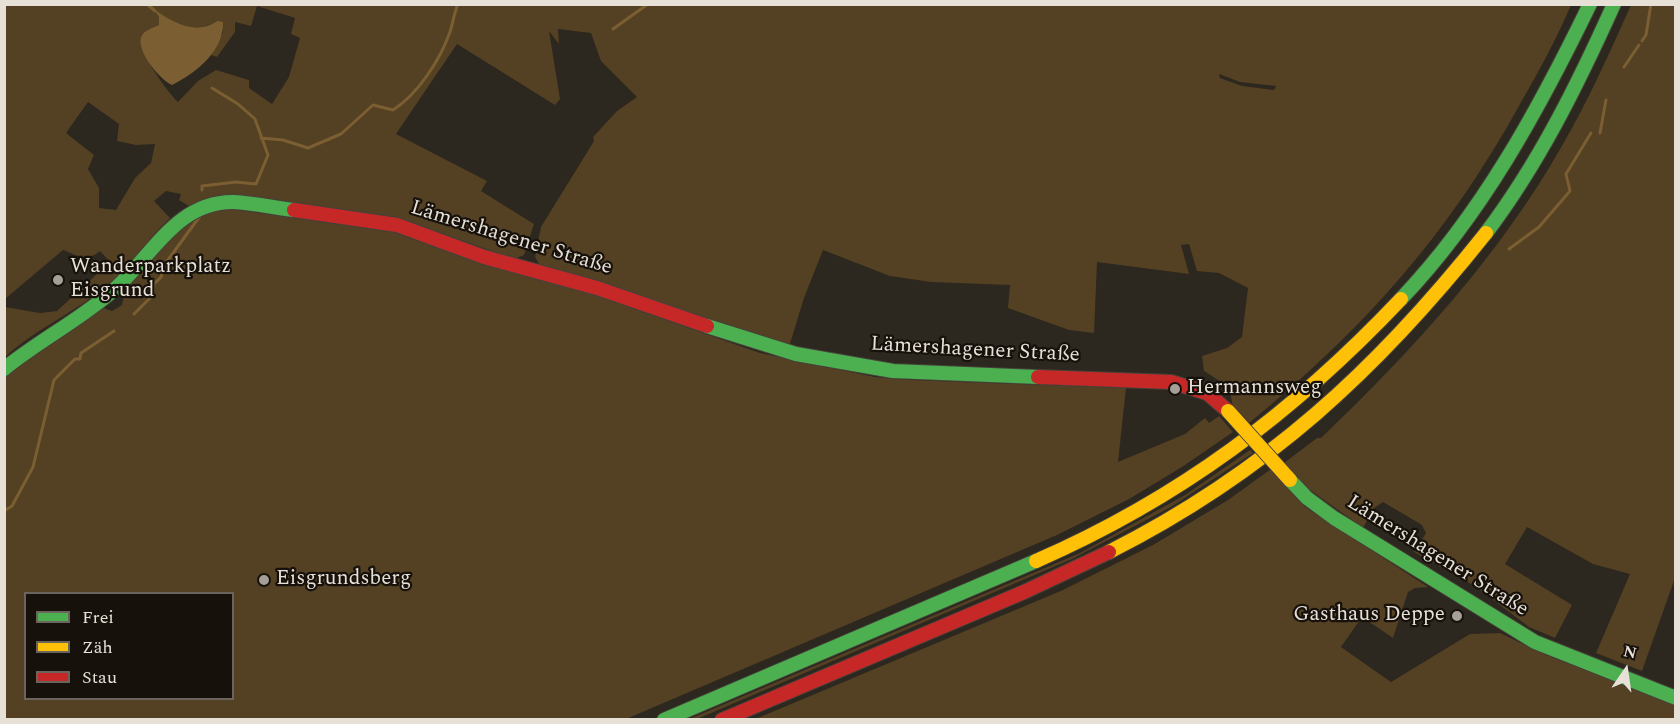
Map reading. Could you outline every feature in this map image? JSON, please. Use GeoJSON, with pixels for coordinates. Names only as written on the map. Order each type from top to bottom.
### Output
{"type":"FeatureCollection","features":[{"type":"Feature","properties":{"kind":"main road"},"geometry":{"type":"LineString","coordinates":[[664,720],[1082,541],[1166,495],[1265,427],[1319,383],[1372,332],[1446,248],[1489,189],[1528,129],[1556,77],[1590,4]]}},
{"type":"Feature","properties":{"kind":"main road"},"geometry":{"type":"LineString","coordinates":[[722,720],[1106,555],[1209,495],[1294,433],[1382,354],[1433,300],[1479,243],[1530,168],[1568,102],[1614,4]]}},
{"type":"Feature","properties":{"kind":"main road","name":"Lämershagener Straße"},"geometry":{"type":"LineString","coordinates":[[4,369],[30,348],[110,294],[182,217],[208,205],[234,202],[397,225],[484,257],[597,288],[749,341],[796,354],[902,371],[1171,382],[1207,393],[1228,411],[1307,498],[1334,518],[1522,635],[1578,662],[1676,698]]}},
{"type":"Feature","properties":{"kind":"shaded area"},"geometry":{"type":"Polygon","coordinates":[[[5,5],[1571,5],[1519,106],[1463,197],[1432,239],[1366,316],[1291,388],[1249,423],[1233,407],[1229,387],[1204,371],[1202,356],[1227,348],[1242,337],[1248,288],[1219,273],[1197,271],[1189,244],[1181,245],[1189,274],[1097,262],[1094,333],[1069,330],[1008,308],[1010,285],[931,282],[890,276],[823,250],[804,298],[789,347],[541,267],[535,257],[541,227],[594,141],[593,137],[617,111],[637,97],[601,61],[591,33],[558,29],[559,44],[549,31],[560,99],[555,105],[457,44],[396,134],[487,181],[481,191],[534,224],[524,255],[514,259],[399,218],[233,195],[220,195],[189,206],[179,200],[181,194],[166,191],[154,201],[170,218],[124,270],[95,295],[5,357],[5,307],[40,313],[57,311],[110,262],[100,251],[87,257],[63,250],[5,299],[5,5]],[[257,6],[251,26],[235,22],[235,32],[217,57],[211,55],[223,32],[217,21],[201,27],[185,26],[155,11],[159,17],[159,25],[143,33],[141,41],[143,50],[167,90],[178,102],[198,81],[216,70],[249,80],[249,88],[272,104],[289,77],[300,38],[291,34],[295,18],[257,6]],[[1219,74],[1220,78],[1242,86],[1274,90],[1276,86],[1240,82],[1219,74]],[[88,102],[66,133],[94,155],[88,169],[99,188],[99,208],[116,210],[135,178],[151,163],[155,144],[136,145],[117,141],[119,124],[88,102]]]}},
{"type":"Feature","properties":{"kind":"shaded area"},"geometry":{"type":"Polygon","coordinates":[[[1631,5],[1675,5],[1676,575],[1642,671],[1596,653],[1630,574],[1593,564],[1527,527],[1505,564],[1572,605],[1555,638],[1529,627],[1475,586],[1414,552],[1426,533],[1422,525],[1383,502],[1374,508],[1363,528],[1309,489],[1284,463],[1317,438],[1321,438],[1388,371],[1453,300],[1512,224],[1539,185],[1563,144],[1590,93],[1631,5]]]}},
{"type":"Feature","properties":{"kind":"shaded area"},"geometry":{"type":"Polygon","coordinates":[[[153,8],[176,22],[192,27],[201,27],[217,21],[223,22],[222,33],[214,52],[199,67],[172,85],[155,71],[145,56],[140,41],[147,30],[159,25],[159,17],[153,8]]]}},
{"type":"Feature","properties":{"kind":"shaded area"},"geometry":{"type":"Polygon","coordinates":[[[231,209],[393,232],[485,265],[586,292],[760,353],[875,377],[1126,388],[1118,462],[1185,434],[1205,418],[1209,423],[1219,416],[1233,432],[1182,467],[1129,499],[1057,535],[626,719],[5,720],[4,377],[35,352],[104,308],[112,311],[122,305],[126,286],[176,229],[208,211],[231,209]]]}},
{"type":"Feature","properties":{"kind":"shaded area"},"geometry":{"type":"Polygon","coordinates":[[[1250,450],[1253,453],[1171,507],[1072,559],[697,719],[687,720],[1080,553],[1185,495],[1250,450]]]}},
{"type":"Feature","properties":{"kind":"shaded area"},"geometry":{"type":"Polygon","coordinates":[[[1271,469],[1305,507],[1428,587],[1415,588],[1408,592],[1393,638],[1362,617],[1341,647],[1391,682],[1470,634],[1500,633],[1546,655],[1676,705],[1675,720],[753,720],[1063,590],[1153,545],[1228,500],[1271,469]]]}},
{"type":"Feature","properties":{"kind":"waterway"},"geometry":{"type":"LineString","coordinates":[[147,4],[155,11]]}},
{"type":"Feature","properties":{"kind":"waterway"},"geometry":{"type":"LineString","coordinates":[[261,138],[283,140],[308,148],[341,134],[373,105],[393,110],[411,95],[434,65],[450,32],[458,4]]}},
{"type":"Feature","properties":{"kind":"waterway"},"geometry":{"type":"LineString","coordinates":[[613,29],[648,4]]}},
{"type":"Feature","properties":{"kind":"waterway"},"geometry":{"type":"LineString","coordinates":[[1642,41],[1646,35],[1651,4]]}},
{"type":"Feature","properties":{"kind":"waterway"},"geometry":{"type":"LineString","coordinates":[[1624,67],[1639,45]]}},
{"type":"Feature","properties":{"kind":"waterway"},"geometry":{"type":"LineString","coordinates":[[202,190],[202,186],[236,182],[256,184],[268,155],[255,119],[238,104],[212,88]]}},
{"type":"Feature","properties":{"kind":"waterway"},"geometry":{"type":"LineString","coordinates":[[1600,133],[1606,100]]}},
{"type":"Feature","properties":{"kind":"waterway"},"geometry":{"type":"LineString","coordinates":[[1509,249],[1539,227],[1570,191],[1566,174],[1591,133]]}},
{"type":"Feature","properties":{"kind":"waterway"},"geometry":{"type":"LineString","coordinates":[[134,314],[153,295],[154,284],[161,277],[165,264],[200,216]]}},
{"type":"Feature","properties":{"kind":"waterway"},"geometry":{"type":"LineString","coordinates":[[4,511],[12,506],[33,467],[54,380],[75,359],[80,359],[81,353],[114,331]]}},
{"type":"Feature","properties":{"kind":"traffic: fast"},"geometry":{"type":"LineString","coordinates":[[1401,299],[1458,232],[1507,159],[1590,4]]}},
{"type":"Feature","properties":{"kind":"traffic: fast"},"geometry":{"type":"LineString","coordinates":[[1486,233],[1540,151],[1586,64],[1614,4]]}},
{"type":"Feature","properties":{"kind":"traffic: fast"},"geometry":{"type":"LineString","coordinates":[[4,369],[109,294],[124,281],[164,235],[195,211],[213,204],[234,202],[294,210]]}},
{"type":"Feature","properties":{"kind":"traffic: fast"},"geometry":{"type":"LineString","coordinates":[[707,326],[796,354],[893,371],[1038,377]]}},
{"type":"Feature","properties":{"kind":"traffic: fast"},"geometry":{"type":"LineString","coordinates":[[1290,480],[1307,498],[1334,518],[1535,642],[1676,698]]}},
{"type":"Feature","properties":{"kind":"traffic: fast"},"geometry":{"type":"LineString","coordinates":[[664,720],[1036,561]]}},
{"type":"Feature","properties":{"kind":"traffic: slow"},"geometry":{"type":"LineString","coordinates":[[1109,552],[1166,521],[1219,488],[1316,414],[1403,329],[1486,233]]}},
{"type":"Feature","properties":{"kind":"traffic: slow"},"geometry":{"type":"LineString","coordinates":[[1036,561],[1139,510],[1232,449],[1319,379],[1401,299]]}},
{"type":"Feature","properties":{"kind":"traffic: slow"},"geometry":{"type":"LineString","coordinates":[[1228,411],[1290,480]]}},
{"type":"Feature","properties":{"kind":"traffic: jam"},"geometry":{"type":"LineString","coordinates":[[294,210],[397,225],[484,257],[597,288],[707,326]]}},
{"type":"Feature","properties":{"kind":"traffic: jam"},"geometry":{"type":"LineString","coordinates":[[1038,377],[1171,382],[1207,393],[1228,411]]}},
{"type":"Feature","properties":{"kind":"traffic: jam"},"geometry":{"type":"LineString","coordinates":[[722,720],[1024,592],[1109,552]]}},
{"type":"Feature","properties":{"kind":"place","name":"Wanderparkplatz Eisgrund"},"geometry":{"type":"Point","coordinates":[58,280]}},
{"type":"Feature","properties":{"kind":"place","name":"Hermannsweg"},"geometry":{"type":"Point","coordinates":[1175,389]}},
{"type":"Feature","properties":{"kind":"place","name":"Eisgrundsberg"},"geometry":{"type":"Point","coordinates":[264,580]}},
{"type":"Feature","properties":{"kind":"place","name":"Gasthaus Deppe"},"geometry":{"type":"Point","coordinates":[1457,616]}}]}
